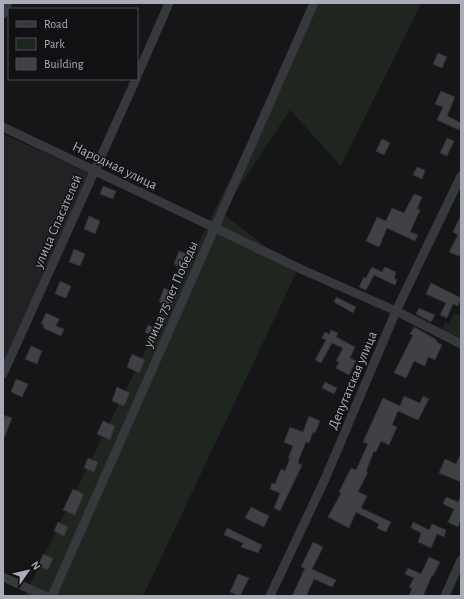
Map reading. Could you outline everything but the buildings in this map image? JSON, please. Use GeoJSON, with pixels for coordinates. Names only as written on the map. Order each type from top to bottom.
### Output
{"type":"FeatureCollection","features":[{"type":"Feature","properties":{"kind":"street"},"geometry":{"type":"LineString","coordinates":[[3,14],[8,3]]}},
{"type":"Feature","properties":{"kind":"street"},"geometry":{"type":"LineString","coordinates":[[138,74],[169,3]]}},
{"type":"Feature","properties":{"kind":"street","name":"улица 75 лет Победы"},"geometry":{"type":"LineString","coordinates":[[52,596],[314,3]]}},
{"type":"Feature","properties":{"kind":"street","name":"улица Спасателей"},"geometry":{"type":"LineString","coordinates":[[3,374],[136,80]]}},
{"type":"Feature","properties":{"kind":"street","name":"Народная улица"},"geometry":{"type":"LineString","coordinates":[[3,127],[303,270],[396,311],[461,344]]}},
{"type":"Feature","properties":{"kind":"street","name":"Депутатская улица"},"geometry":{"type":"LineString","coordinates":[[270,596],[325,479],[396,311],[461,176]]}},
{"type":"Feature","properties":{"kind":"street"},"geometry":{"type":"LineString","coordinates":[[445,596],[461,560]]}},
{"type":"Feature","properties":{"kind":"street"},"geometry":{"type":"LineString","coordinates":[[3,578],[45,596]]}},
{"type":"Feature","properties":{"kind":"shaded area"},"geometry":{"type":"Polygon","coordinates":[[[3,134],[90,173],[3,365],[3,134]]]}},
{"type":"Feature","properties":{"kind":"green space"},"geometry":{"type":"Polygon","coordinates":[[[317,3],[421,3],[341,166],[290,110],[222,213],[297,271],[143,596],[24,596],[317,3]]]}},
{"type":"Feature","properties":{"kind":"green space"},"geometry":{"type":"Polygon","coordinates":[[[454,313],[461,316],[461,340],[442,330],[445,322],[449,324],[454,313]]]}}]}
